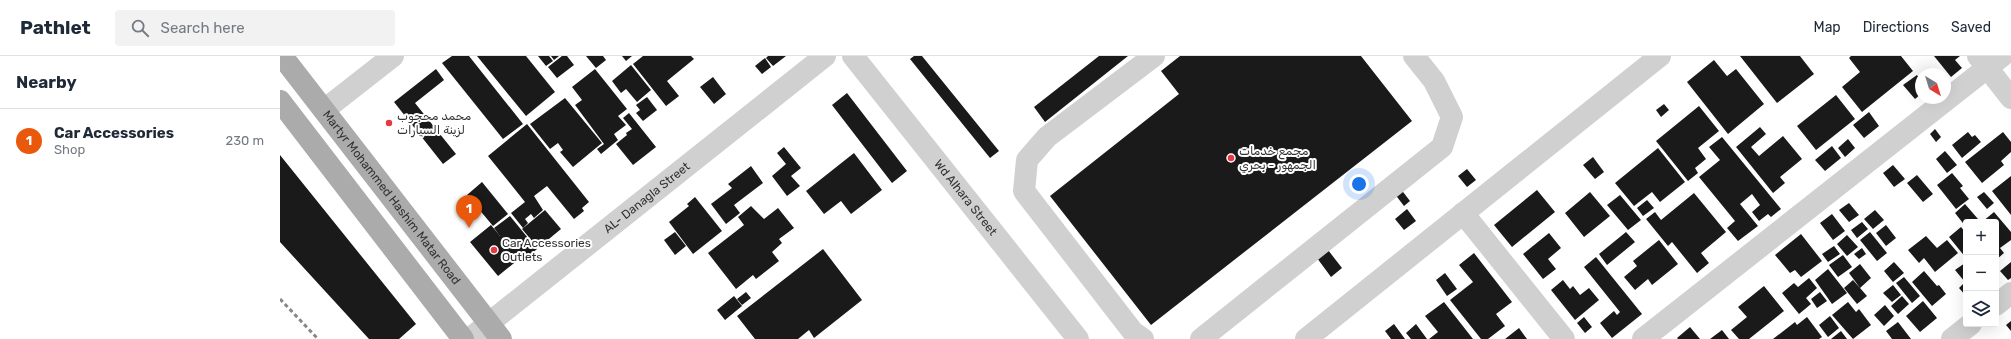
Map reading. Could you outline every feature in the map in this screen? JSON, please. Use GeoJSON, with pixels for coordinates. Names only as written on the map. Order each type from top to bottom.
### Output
{"type":"FeatureCollection","features":[{"type":"Feature","properties":{"kind":"main road","name":"Martyr Mohammed Hashim Matar Road"},"geometry":{"type":"LineString","coordinates":[[282,56],[495,331]]}},
{"type":"Feature","properties":{"kind":"main road"},"geometry":{"type":"LineString","coordinates":[[280,101],[463,339]]}},
{"type":"Feature","properties":{"kind":"street"},"geometry":{"type":"LineString","coordinates":[[324,110],[393,56]]}},
{"type":"Feature","properties":{"kind":"street","name":"AL- Danagla Street"},"geometry":{"type":"LineString","coordinates":[[469,339],[495,331],[825,56]]}},
{"type":"Feature","properties":{"kind":"street","name":"Wd Alhara Street"},"geometry":{"type":"LineString","coordinates":[[853,56],[1078,339]]}},
{"type":"Feature","properties":{"kind":"street"},"geometry":{"type":"LineString","coordinates":[[1143,339],[1133,332],[1024,191],[1027,160],[1047,137],[1154,56]]}},
{"type":"Feature","properties":{"kind":"street"},"geometry":{"type":"LineString","coordinates":[[1201,339],[1442,147],[1452,117],[1434,81],[1414,56]]}},
{"type":"Feature","properties":{"kind":"street"},"geometry":{"type":"LineString","coordinates":[[1306,339],[1660,56]]}},
{"type":"Feature","properties":{"kind":"street"},"geometry":{"type":"LineString","coordinates":[[1643,339],[1989,60],[2011,98]]}},
{"type":"Feature","properties":{"kind":"street"},"geometry":{"type":"LineString","coordinates":[[1463,214],[1564,339]]}},
{"type":"Feature","properties":{"kind":"street"},"geometry":{"type":"LineString","coordinates":[[1999,303],[2011,293]]}},
{"type":"Feature","properties":{"kind":"street"},"geometry":{"type":"LineString","coordinates":[[1952,339],[1967,327]]}},
{"type":"Feature","properties":{"kind":"building"},"geometry":{"type":"Polygon","coordinates":[[[452,56],[469,56],[523,124],[503,139],[442,63],[452,56]]]}},
{"type":"Feature","properties":{"kind":"building"},"geometry":{"type":"Polygon","coordinates":[[[477,56],[526,56],[555,92],[526,116],[477,56]]]}},
{"type":"Feature","properties":{"kind":"building"},"geometry":{"type":"Polygon","coordinates":[[[538,56],[549,56],[553,61],[546,66],[538,56]]]}},
{"type":"Feature","properties":{"kind":"building"},"geometry":{"type":"Polygon","coordinates":[[[551,56],[559,56],[554,60],[551,56]]]}},
{"type":"Feature","properties":{"kind":"building"},"geometry":{"type":"Polygon","coordinates":[[[562,56],[567,56],[574,65],[557,78],[548,67],[562,56]]]}},
{"type":"Feature","properties":{"kind":"building"},"geometry":{"type":"Polygon","coordinates":[[[586,56],[603,56],[606,60],[596,68],[586,56]]]}},
{"type":"Feature","properties":{"kind":"building"},"geometry":{"type":"Polygon","coordinates":[[[622,56],[632,56],[626,61],[622,56]]]}},
{"type":"Feature","properties":{"kind":"building"},"geometry":{"type":"Polygon","coordinates":[[[643,56],[691,56],[694,59],[667,81],[679,96],[666,106],[633,64],[643,56]]]}},
{"type":"Feature","properties":{"kind":"building"},"geometry":{"type":"Polygon","coordinates":[[[768,56],[786,56],[773,66],[766,58],[768,56]]]}},
{"type":"Feature","properties":{"kind":"building"},"geometry":{"type":"Polygon","coordinates":[[[914,56],[922,56],[999,151],[990,158],[910,59],[914,56]]]}},
{"type":"Feature","properties":{"kind":"building"},"geometry":{"type":"Polygon","coordinates":[[[1099,56],[1128,56],[1045,122],[1034,107],[1099,56]]]}},
{"type":"Feature","properties":{"kind":"building","name":"مجمع خدمات الجمهور - بحري"},"geometry":{"type":"Polygon","coordinates":[[[1180,56],[1361,56],[1412,121],[1151,325],[1050,196],[1179,94],[1161,71],[1180,56]]]}},
{"type":"Feature","properties":{"kind":"building"},"geometry":{"type":"Polygon","coordinates":[[[1740,56],[1800,56],[1814,74],[1777,103],[1740,56]]]}},
{"type":"Feature","properties":{"kind":"building"},"geometry":{"type":"Polygon","coordinates":[[[1851,56],[1901,56],[1913,71],[1862,112],[1842,87],[1860,72],[1849,58],[1851,56]]]}},
{"type":"Feature","properties":{"kind":"building"},"geometry":{"type":"Polygon","coordinates":[[[1934,56],[1960,56],[1955,60],[1962,68],[1951,77],[1951,68],[1944,68],[1934,56]]]}},
{"type":"Feature","properties":{"kind":"building"},"geometry":{"type":"Polygon","coordinates":[[[765,58],[771,67],[762,74],[755,66],[765,58]]]}},
{"type":"Feature","properties":{"kind":"building"},"geometry":{"type":"Polygon","coordinates":[[[1714,60],[1727,76],[1736,69],[1764,104],[1728,134],[1687,82],[1714,60]]]}},
{"type":"Feature","properties":{"kind":"building"},"geometry":{"type":"Polygon","coordinates":[[[631,65],[651,90],[637,102],[626,89],[621,93],[612,81],[631,65]]]}},
{"type":"Feature","properties":{"kind":"building"},"geometry":{"type":"Polygon","coordinates":[[[436,69],[444,80],[415,103],[456,154],[443,164],[394,102],[436,69]]]}},
{"type":"Feature","properties":{"kind":"building"},"geometry":{"type":"Polygon","coordinates":[[[595,69],[627,109],[618,116],[626,125],[614,134],[618,140],[601,154],[597,149],[604,144],[575,105],[582,100],[572,87],[595,69]]]}},
{"type":"Feature","properties":{"kind":"building"},"geometry":{"type":"Polygon","coordinates":[[[1915,76],[1915,99],[1903,85],[1915,76]]]}},
{"type":"Feature","properties":{"kind":"building"},"geometry":{"type":"Polygon","coordinates":[[[713,77],[726,94],[714,104],[700,87],[713,77]]]}},
{"type":"Feature","properties":{"kind":"building"},"geometry":{"type":"Polygon","coordinates":[[[847,93],[907,171],[892,183],[832,105],[847,93]]]}},
{"type":"Feature","properties":{"kind":"building"},"geometry":{"type":"Polygon","coordinates":[[[1836,95],[1855,119],[1816,150],[1797,126],[1836,95]]]}},
{"type":"Feature","properties":{"kind":"building"},"geometry":{"type":"Polygon","coordinates":[[[647,97],[657,110],[643,121],[636,113],[640,110],[636,105],[647,97]]]}},
{"type":"Feature","properties":{"kind":"building"},"geometry":{"type":"Polygon","coordinates":[[[565,98],[602,143],[573,167],[560,152],[563,150],[558,143],[550,149],[530,124],[565,98]]]}},
{"type":"Feature","properties":{"kind":"building"},"geometry":{"type":"Polygon","coordinates":[[[1664,104],[1669,110],[1661,117],[1656,110],[1664,104]]]}},
{"type":"Feature","properties":{"kind":"building"},"geometry":{"type":"Polygon","coordinates":[[[1699,106],[1719,131],[1698,148],[1706,159],[1695,168],[1698,173],[1688,181],[1656,141],[1699,106]]]}},
{"type":"Feature","properties":{"kind":"building"},"geometry":{"type":"Polygon","coordinates":[[[1869,112],[1879,126],[1864,138],[1853,125],[1869,112]]]}},
{"type":"Feature","properties":{"kind":"building"},"geometry":{"type":"Polygon","coordinates":[[[629,113],[656,147],[633,165],[616,144],[632,129],[623,118],[629,113]]]}},
{"type":"Feature","properties":{"kind":"building"},"geometry":{"type":"Polygon","coordinates":[[[527,124],[589,202],[582,208],[584,211],[574,219],[547,186],[534,196],[543,210],[534,218],[531,214],[525,219],[528,223],[523,228],[511,213],[525,202],[488,156],[527,124]]]}},
{"type":"Feature","properties":{"kind":"building"},"geometry":{"type":"Polygon","coordinates":[[[1760,127],[1766,134],[1751,147],[1759,156],[1783,136],[1802,159],[1780,177],[1785,183],[1773,193],[1736,147],[1760,127]]]}},
{"type":"Feature","properties":{"kind":"building"},"geometry":{"type":"Polygon","coordinates":[[[1935,129],[1941,137],[1936,142],[1930,134],[1935,129]]]}},
{"type":"Feature","properties":{"kind":"building"},"geometry":{"type":"Polygon","coordinates":[[[1968,132],[1972,137],[1975,135],[1981,142],[1962,158],[1952,145],[1968,132]]]}},
{"type":"Feature","properties":{"kind":"building"},"geometry":{"type":"Polygon","coordinates":[[[2003,132],[2011,142],[2011,152],[2001,161],[2004,165],[1982,183],[1965,162],[2003,132]]]}},
{"type":"Feature","properties":{"kind":"building"},"geometry":{"type":"Polygon","coordinates":[[[1722,137],[1781,209],[1771,217],[1768,214],[1759,221],[1752,212],[1760,205],[1752,194],[1740,204],[1758,226],[1738,241],[1727,228],[1735,221],[1699,177],[1720,160],[1709,147],[1722,137]]]}},
{"type":"Feature","properties":{"kind":"building"},"geometry":{"type":"Polygon","coordinates":[[[1848,139],[1855,148],[1845,157],[1838,148],[1848,139]]]}},
{"type":"Feature","properties":{"kind":"building"},"geometry":{"type":"Polygon","coordinates":[[[1832,146],[1841,158],[1825,171],[1815,160],[1832,146]]]}},
{"type":"Feature","properties":{"kind":"building"},"geometry":{"type":"Polygon","coordinates":[[[784,147],[801,168],[791,176],[800,186],[787,196],[772,176],[786,164],[777,153],[784,147]]]}},
{"type":"Feature","properties":{"kind":"building"},"geometry":{"type":"Polygon","coordinates":[[[1658,148],[1685,182],[1660,202],[1652,192],[1634,206],[1615,183],[1658,148]]]}},
{"type":"Feature","properties":{"kind":"building"},"geometry":{"type":"Polygon","coordinates":[[[1945,151],[1957,165],[1947,173],[1936,159],[1945,151]]]}},
{"type":"Feature","properties":{"kind":"building"},"geometry":{"type":"Polygon","coordinates":[[[854,153],[882,190],[851,214],[841,201],[824,214],[806,191],[854,153]]]}},
{"type":"Feature","properties":{"kind":"building"},"geometry":{"type":"Polygon","coordinates":[[[280,155],[416,324],[399,339],[369,339],[280,242],[280,155]]]}},
{"type":"Feature","properties":{"kind":"building"},"geometry":{"type":"Polygon","coordinates":[[[1593,157],[1604,172],[1595,179],[1583,165],[1593,157]]]}},
{"type":"Feature","properties":{"kind":"building"},"geometry":{"type":"Polygon","coordinates":[[[1893,165],[1905,179],[1894,187],[1883,173],[1893,165]]]}},
{"type":"Feature","properties":{"kind":"building"},"geometry":{"type":"Polygon","coordinates":[[[751,166],[763,183],[734,205],[740,213],[726,224],[711,204],[732,188],[728,184],[751,166]]]}},
{"type":"Feature","properties":{"kind":"building"},"geometry":{"type":"Polygon","coordinates":[[[1467,169],[1476,180],[1467,187],[1458,176],[1467,169]]]}},
{"type":"Feature","properties":{"kind":"building"},"geometry":{"type":"Polygon","coordinates":[[[1952,173],[1963,186],[1960,188],[1969,199],[1956,209],[1937,185],[1952,173]]]}},
{"type":"Feature","properties":{"kind":"building"},"geometry":{"type":"Polygon","coordinates":[[[1917,175],[1933,194],[1923,202],[1907,183],[1917,175]]]}},
{"type":"Feature","properties":{"kind":"building"},"geometry":{"type":"Polygon","coordinates":[[[2011,176],[2011,215],[1992,191],[2011,176]]]}},
{"type":"Feature","properties":{"kind":"building"},"geometry":{"type":"Polygon","coordinates":[[[482,182],[508,214],[493,226],[467,195],[482,182]]]}},
{"type":"Feature","properties":{"kind":"building"},"geometry":{"type":"Polygon","coordinates":[[[1400,188],[1410,201],[1404,206],[1394,193],[1400,188]]]}},
{"type":"Feature","properties":{"kind":"building"},"geometry":{"type":"Polygon","coordinates":[[[1537,190],[1555,212],[1512,247],[1494,225],[1537,190]]]}},
{"type":"Feature","properties":{"kind":"building"},"geometry":{"type":"Polygon","coordinates":[[[1590,192],[1610,216],[1584,237],[1565,213],[1590,192]]]}},
{"type":"Feature","properties":{"kind":"building"},"geometry":{"type":"Polygon","coordinates":[[[1984,192],[1994,203],[1987,209],[1977,197],[1984,192]]]}},
{"type":"Feature","properties":{"kind":"building"},"geometry":{"type":"Polygon","coordinates":[[[1694,193],[1726,232],[1701,253],[1709,263],[1697,273],[1672,242],[1668,246],[1646,219],[1655,212],[1661,220],[1694,193]]]}},
{"type":"Feature","properties":{"kind":"building"},"geometry":{"type":"Polygon","coordinates":[[[1620,195],[1641,220],[1628,230],[1607,205],[1620,195]]]}},
{"type":"Feature","properties":{"kind":"building"},"geometry":{"type":"Polygon","coordinates":[[[695,197],[722,231],[693,254],[669,222],[689,206],[687,204],[695,197]]]}},
{"type":"Feature","properties":{"kind":"building"},"geometry":{"type":"Polygon","coordinates":[[[1647,200],[1654,208],[1643,216],[1637,208],[1647,200]]]}},
{"type":"Feature","properties":{"kind":"building"},"geometry":{"type":"Polygon","coordinates":[[[1849,203],[1859,215],[1849,222],[1839,210],[1849,203]]]}},
{"type":"Feature","properties":{"kind":"building"},"geometry":{"type":"Polygon","coordinates":[[[1965,204],[1978,219],[1963,219],[1963,223],[1955,213],[1965,204]]]}},
{"type":"Feature","properties":{"kind":"building"},"geometry":{"type":"Polygon","coordinates":[[[751,206],[764,219],[778,208],[794,228],[779,239],[782,243],[772,252],[779,261],[756,279],[753,275],[736,289],[708,253],[744,225],[738,217],[751,206]]]}},
{"type":"Feature","properties":{"kind":"building"},"geometry":{"type":"Polygon","coordinates":[[[1407,209],[1416,221],[1404,230],[1395,219],[1407,209]]]}},
{"type":"Feature","properties":{"kind":"building"},"geometry":{"type":"Polygon","coordinates":[[[545,210],[561,229],[538,248],[522,229],[545,210]]]}},
{"type":"Feature","properties":{"kind":"building"},"geometry":{"type":"Polygon","coordinates":[[[1875,210],[1884,220],[1873,229],[1864,219],[1875,210]]]}},
{"type":"Feature","properties":{"kind":"building"},"geometry":{"type":"Polygon","coordinates":[[[1994,212],[2011,232],[2011,240],[2000,248],[2004,253],[1999,257],[1999,219],[1986,219],[1994,212]]]}},
{"type":"Feature","properties":{"kind":"building"},"geometry":{"type":"Polygon","coordinates":[[[1832,214],[1845,231],[1833,240],[1820,223],[1832,214]]]}},
{"type":"Feature","properties":{"kind":"building"},"geometry":{"type":"Polygon","coordinates":[[[510,216],[537,249],[522,262],[519,259],[498,276],[470,242],[491,225],[500,236],[494,228],[510,216]]]}},
{"type":"Feature","properties":{"kind":"building"},"geometry":{"type":"Polygon","coordinates":[[[1862,222],[1868,229],[1857,238],[1851,230],[1862,222]]]}},
{"type":"Feature","properties":{"kind":"building"},"geometry":{"type":"Polygon","coordinates":[[[1886,225],[1896,238],[1886,246],[1876,233],[1886,225]]]}},
{"type":"Feature","properties":{"kind":"building"},"geometry":{"type":"Polygon","coordinates":[[[1961,227],[1963,229],[1963,254],[1949,237],[1961,227]]]}},
{"type":"Feature","properties":{"kind":"building"},"geometry":{"type":"Polygon","coordinates":[[[675,232],[686,246],[675,255],[664,240],[675,232]]]}},
{"type":"Feature","properties":{"kind":"building"},"geometry":{"type":"Polygon","coordinates":[[[1626,232],[1635,242],[1607,265],[1599,254],[1626,232]]]}},
{"type":"Feature","properties":{"kind":"building"},"geometry":{"type":"Polygon","coordinates":[[[1870,232],[1887,253],[1877,261],[1860,240],[1870,232]]]}},
{"type":"Feature","properties":{"kind":"building"},"geometry":{"type":"Polygon","coordinates":[[[1549,233],[1561,248],[1548,259],[1556,269],[1543,279],[1523,254],[1549,233]]]}},
{"type":"Feature","properties":{"kind":"building"},"geometry":{"type":"Polygon","coordinates":[[[1801,234],[1822,261],[1801,277],[1795,270],[1790,273],[1775,255],[1801,234]]]}},
{"type":"Feature","properties":{"kind":"building"},"geometry":{"type":"Polygon","coordinates":[[[1847,235],[1858,247],[1847,256],[1837,244],[1847,235]]]}},
{"type":"Feature","properties":{"kind":"building"},"geometry":{"type":"Polygon","coordinates":[[[1926,236],[1937,248],[1947,240],[1958,253],[1935,272],[1924,258],[1919,263],[1908,250],[1926,236]]]}},
{"type":"Feature","properties":{"kind":"building"},"geometry":{"type":"Polygon","coordinates":[[[1659,240],[1678,264],[1652,285],[1648,279],[1635,290],[1624,277],[1637,266],[1633,261],[1659,240]]]}},
{"type":"Feature","properties":{"kind":"building"},"geometry":{"type":"Polygon","coordinates":[[[1834,246],[1840,254],[1828,262],[1822,254],[1834,246]]]}},
{"type":"Feature","properties":{"kind":"building"},"geometry":{"type":"Polygon","coordinates":[[[1862,248],[1866,254],[1859,259],[1854,254],[1862,248]]]}},
{"type":"Feature","properties":{"kind":"building"},"geometry":{"type":"Polygon","coordinates":[[[823,249],[862,300],[814,338],[809,330],[798,339],[755,339],[737,316],[823,249]]]}},
{"type":"Feature","properties":{"kind":"building"},"geometry":{"type":"Polygon","coordinates":[[[1328,250],[1342,268],[1331,277],[1317,258],[1328,250]]]}},
{"type":"Feature","properties":{"kind":"building"},"geometry":{"type":"Polygon","coordinates":[[[1474,253],[1512,302],[1496,314],[1505,326],[1488,339],[1481,339],[1450,300],[1473,282],[1459,265],[1474,253]]]}},
{"type":"Feature","properties":{"kind":"building"},"geometry":{"type":"Polygon","coordinates":[[[1843,255],[1852,267],[1838,277],[1829,265],[1843,255]]]}},
{"type":"Feature","properties":{"kind":"building"},"geometry":{"type":"Polygon","coordinates":[[[1596,257],[1642,314],[1612,338],[1600,323],[1614,311],[1617,315],[1620,312],[1584,267],[1596,257]]]}},
{"type":"Feature","properties":{"kind":"building"},"geometry":{"type":"Polygon","coordinates":[[[1894,262],[1904,273],[1893,282],[1884,271],[1894,262]]]}},
{"type":"Feature","properties":{"kind":"building"},"geometry":{"type":"Polygon","coordinates":[[[2011,262],[2011,278],[2008,280],[2000,271],[2011,262]]]}},
{"type":"Feature","properties":{"kind":"building"},"geometry":{"type":"Polygon","coordinates":[[[1860,264],[1871,278],[1860,288],[1849,273],[1860,264]]]}},
{"type":"Feature","properties":{"kind":"building"},"geometry":{"type":"Polygon","coordinates":[[[1963,264],[1963,280],[1955,270],[1963,264]]]}},
{"type":"Feature","properties":{"kind":"building"},"geometry":{"type":"Polygon","coordinates":[[[1828,269],[1847,293],[1832,304],[1815,280],[1828,269]]]}},
{"type":"Feature","properties":{"kind":"building"},"geometry":{"type":"Polygon","coordinates":[[[1924,271],[1946,294],[1932,306],[1912,282],[1924,271]]]}},
{"type":"Feature","properties":{"kind":"building"},"geometry":{"type":"Polygon","coordinates":[[[1445,273],[1457,289],[1447,296],[1436,280],[1445,273]]]}},
{"type":"Feature","properties":{"kind":"building"},"geometry":{"type":"Polygon","coordinates":[[[1904,277],[1920,296],[1912,303],[1896,283],[1904,277]]]}},
{"type":"Feature","properties":{"kind":"building"},"geometry":{"type":"Polygon","coordinates":[[[1809,278],[1817,288],[1806,298],[1811,304],[1799,314],[1782,293],[1794,283],[1798,287],[1809,278]]]}},
{"type":"Feature","properties":{"kind":"building"},"geometry":{"type":"Polygon","coordinates":[[[1563,280],[1570,289],[1573,286],[1580,295],[1589,288],[1599,300],[1575,320],[1551,290],[1563,280]]]}},
{"type":"Feature","properties":{"kind":"building"},"geometry":{"type":"Polygon","coordinates":[[[1853,280],[1867,296],[1857,304],[1844,288],[1853,280]]]}},
{"type":"Feature","properties":{"kind":"building"},"geometry":{"type":"Polygon","coordinates":[[[1963,284],[1963,293],[1959,288],[1963,284]]]}},
{"type":"Feature","properties":{"kind":"building"},"geometry":{"type":"Polygon","coordinates":[[[1893,285],[1901,295],[1892,302],[1883,293],[1893,285]]]}},
{"type":"Feature","properties":{"kind":"building"},"geometry":{"type":"Polygon","coordinates":[[[1764,286],[1784,311],[1749,339],[1739,339],[1731,330],[1747,317],[1738,307],[1764,286]]]}},
{"type":"Feature","properties":{"kind":"building"},"geometry":{"type":"Polygon","coordinates":[[[746,292],[751,298],[742,305],[737,299],[746,292]]]}},
{"type":"Feature","properties":{"kind":"building"},"geometry":{"type":"Polygon","coordinates":[[[1820,292],[1827,301],[1817,308],[1811,299],[1820,292]]]}},
{"type":"Feature","properties":{"kind":"building"},"geometry":{"type":"Polygon","coordinates":[[[734,296],[742,306],[725,320],[717,310],[734,296]]]}},
{"type":"Feature","properties":{"kind":"building"},"geometry":{"type":"Polygon","coordinates":[[[1902,296],[1909,304],[1898,314],[1891,306],[1902,296]]]}},
{"type":"Feature","properties":{"kind":"building"},"geometry":{"type":"Polygon","coordinates":[[[1923,301],[1937,318],[1920,332],[1906,316],[1923,301]]]}},
{"type":"Feature","properties":{"kind":"building"},"geometry":{"type":"Polygon","coordinates":[[[1444,302],[1473,339],[1429,339],[1438,332],[1425,316],[1444,302]]]}},
{"type":"Feature","properties":{"kind":"building"},"geometry":{"type":"Polygon","coordinates":[[[1848,302],[1856,312],[1859,309],[1871,325],[1853,339],[1832,315],[1848,302]]]}},
{"type":"Feature","properties":{"kind":"building"},"geometry":{"type":"Polygon","coordinates":[[[1885,305],[1894,316],[1884,326],[1874,315],[1885,305]]]}},
{"type":"Feature","properties":{"kind":"building"},"geometry":{"type":"Polygon","coordinates":[[[1830,316],[1839,328],[1828,337],[1819,325],[1830,316]]]}},
{"type":"Feature","properties":{"kind":"building"},"geometry":{"type":"Polygon","coordinates":[[[1584,317],[1592,327],[1585,333],[1577,323],[1584,317]]]}},
{"type":"Feature","properties":{"kind":"building"},"geometry":{"type":"Polygon","coordinates":[[[1807,317],[1822,337],[1819,339],[1773,339],[1795,322],[1797,325],[1807,317]]]}},
{"type":"Feature","properties":{"kind":"building"},"geometry":{"type":"Polygon","coordinates":[[[2011,321],[2011,331],[2006,325],[2011,321]]]}},
{"type":"Feature","properties":{"kind":"building"},"geometry":{"type":"Polygon","coordinates":[[[1898,322],[1911,339],[1892,339],[1886,331],[1898,322]]]}},
{"type":"Feature","properties":{"kind":"building"},"geometry":{"type":"Polygon","coordinates":[[[1394,324],[1405,339],[1391,339],[1385,331],[1394,324]]]}},
{"type":"Feature","properties":{"kind":"building"},"geometry":{"type":"Polygon","coordinates":[[[1416,324],[1427,339],[1411,339],[1406,333],[1416,324]]]}},
{"type":"Feature","properties":{"kind":"building"},"geometry":{"type":"Polygon","coordinates":[[[1690,327],[1700,339],[1677,338],[1690,327]]]}},
{"type":"Feature","properties":{"kind":"building"},"geometry":{"type":"Polygon","coordinates":[[[1519,328],[1527,339],[1505,339],[1519,328]]]}},
{"type":"Feature","properties":{"kind":"building"},"geometry":{"type":"Polygon","coordinates":[[[1722,330],[1729,339],[1710,339],[1722,330]]]}},
{"type":"Feature","properties":{"kind":"building"},"geometry":{"type":"Polygon","coordinates":[[[1841,331],[1847,339],[1831,339],[1841,331]]]}},
{"type":"Feature","properties":{"kind":"railway"},"geometry":{"type":"LineString","coordinates":[[280,299],[318,339]]}},
{"type":"Feature","properties":{"kind":"place","name":"محمد محجوب لزينة السيارات"},"geometry":{"type":"Point","coordinates":[389,123]}},
{"type":"Feature","properties":{"kind":"place","name":"مجمع خدمات الجمهور - بحري"},"geometry":{"type":"Point","coordinates":[1231,158]}},
{"type":"Feature","properties":{"kind":"place","name":"Car Accessories"},"geometry":{"type":"Point","coordinates":[469,228]}},
{"type":"Feature","properties":{"kind":"place","name":"Car Accessories Outlets"},"geometry":{"type":"Point","coordinates":[494,250]}}]}
